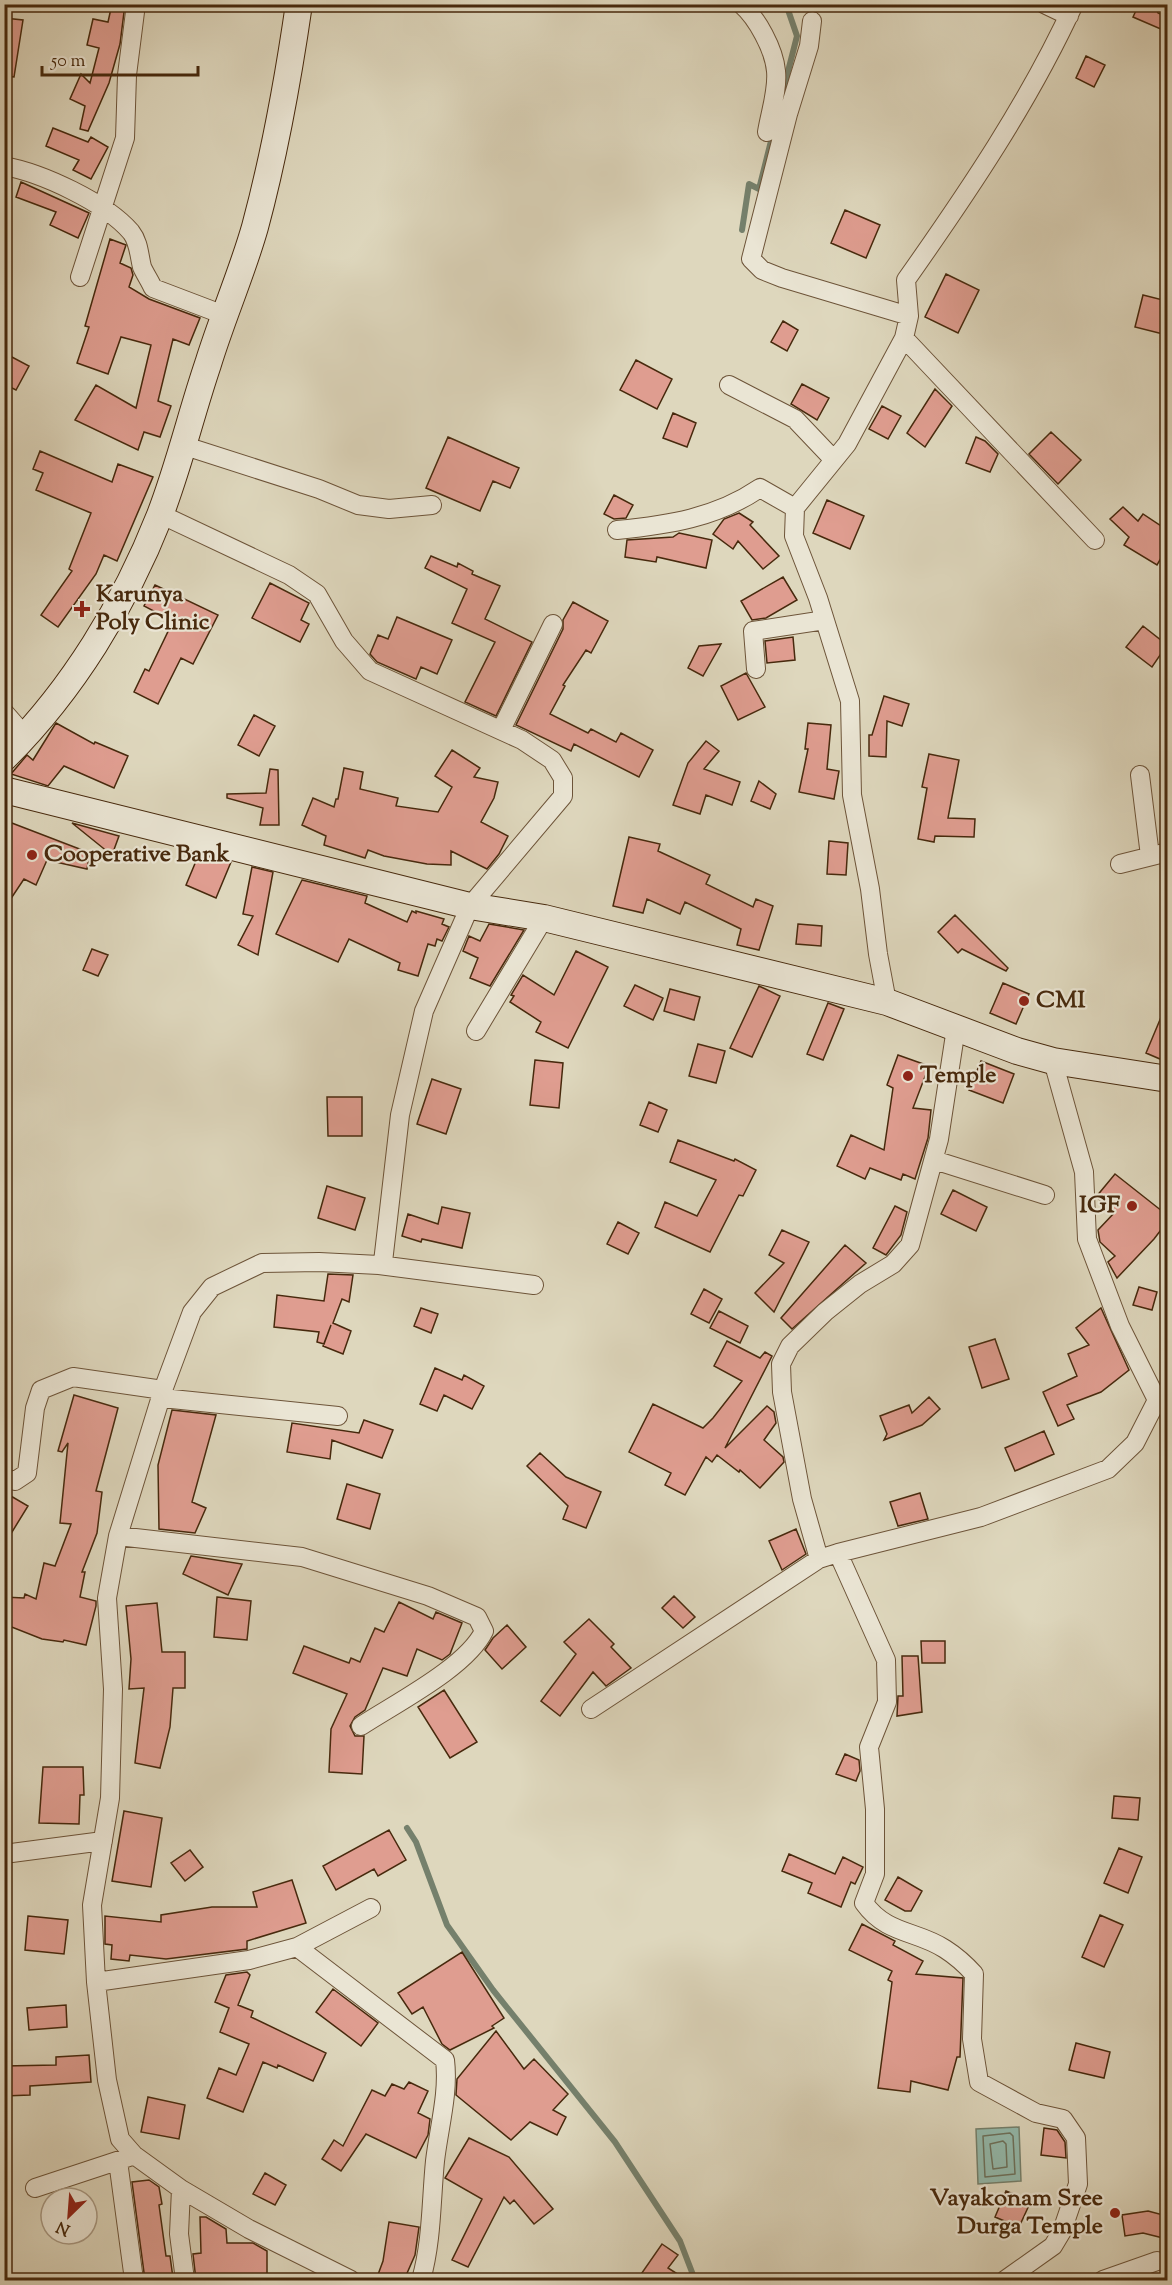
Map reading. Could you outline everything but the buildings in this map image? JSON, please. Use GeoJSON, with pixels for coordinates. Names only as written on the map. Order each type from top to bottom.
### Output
{"type":"FeatureCollection","features":[{"type":"Feature","properties":{"kind":"street"},"geometry":{"type":"LineString","coordinates":[[80,278],[125,138],[127,75],[136,4]]}},
{"type":"Feature","properties":{"kind":"street"},"geometry":{"type":"LineString","coordinates":[[4,758],[26,737],[91,650],[120,601],[160,514],[254,229],[281,122],[299,4]]}},
{"type":"Feature","properties":{"kind":"street"},"geometry":{"type":"LineString","coordinates":[[741,4],[748,10],[766,40],[776,71],[767,132]]}},
{"type":"Feature","properties":{"kind":"street"},"geometry":{"type":"LineString","coordinates":[[887,1002],[870,889],[852,795],[850,700],[825,620],[794,536],[795,507],[847,444],[904,338],[909,316],[906,280],[972,187],[1072,10],[1044,4]]}},
{"type":"Feature","properties":{"kind":"street"},"geometry":{"type":"LineString","coordinates":[[812,21],[809,46],[788,114],[751,258],[762,270],[782,278],[909,316]]}},
{"type":"Feature","properties":{"kind":"street"},"geometry":{"type":"LineString","coordinates":[[4,166],[40,176],[77,193],[102,209],[132,232],[140,250],[142,268],[153,288],[224,315]]}},
{"type":"Feature","properties":{"kind":"street"},"geometry":{"type":"LineString","coordinates":[[904,338],[1095,540]]}},
{"type":"Feature","properties":{"kind":"street"},"geometry":{"type":"LineString","coordinates":[[729,385],[795,419],[834,460]]}},
{"type":"Feature","properties":{"kind":"street"},"geometry":{"type":"LineString","coordinates":[[182,446],[319,489],[358,505],[389,509],[432,505]]}},
{"type":"Feature","properties":{"kind":"street"},"geometry":{"type":"LineString","coordinates":[[617,530],[675,524],[705,516],[745,498],[759,488],[795,507]]}},
{"type":"Feature","properties":{"kind":"street"},"geometry":{"type":"LineString","coordinates":[[160,514],[289,575],[318,594],[344,641],[370,671],[522,740],[552,760],[563,778],[563,796],[470,906],[424,1011],[400,1115],[388,1230],[383,1262],[379,1265]]}},
{"type":"Feature","properties":{"kind":"street"},"geometry":{"type":"LineString","coordinates":[[756,669],[753,631],[825,620]]}},
{"type":"Feature","properties":{"kind":"street"},"geometry":{"type":"LineString","coordinates":[[501,730],[553,624]]}},
{"type":"Feature","properties":{"kind":"street"},"geometry":{"type":"LineString","coordinates":[[4,712],[26,737]]}},
{"type":"Feature","properties":{"kind":"street"},"geometry":{"type":"LineString","coordinates":[[1120,864],[1159,854],[1140,775]]}},
{"type":"Feature","properties":{"kind":"street"},"geometry":{"type":"LineString","coordinates":[[4,790],[470,906],[544,918],[887,1002],[1053,1061],[1167,1079]]}},
{"type":"Feature","properties":{"kind":"street"},"geometry":{"type":"LineString","coordinates":[[476,1031],[544,918]]}},
{"type":"Feature","properties":{"kind":"street"},"geometry":{"type":"LineString","coordinates":[[819,1559],[802,1499],[782,1392],[781,1364],[790,1346],[825,1312],[860,1284],[893,1264],[910,1245],[934,1160],[956,1028]]}},
{"type":"Feature","properties":{"kind":"street"},"geometry":{"type":"LineString","coordinates":[[591,1709],[819,1559],[981,1516],[1108,1469],[1135,1443],[1162,1402],[1120,1326],[1087,1239],[1084,1172],[1053,1061]]}},
{"type":"Feature","properties":{"kind":"street"},"geometry":{"type":"LineString","coordinates":[[934,1160],[1045,1195]]}},
{"type":"Feature","properties":{"kind":"street"},"geometry":{"type":"LineString","coordinates":[[134,2280],[126,2158],[118,2133],[107,2080],[96,1982],[92,1905],[110,1798],[113,1689],[107,1598],[118,1536],[163,1394],[192,1312],[212,1287],[262,1263],[319,1262],[379,1265],[534,1285]]}},
{"type":"Feature","properties":{"kind":"street"},"geometry":{"type":"LineString","coordinates":[[4,1479],[15,1481],[27,1473],[35,1408],[41,1390],[73,1377],[163,1394],[338,1416]]}},
{"type":"Feature","properties":{"kind":"street"},"geometry":{"type":"LineString","coordinates":[[118,1536],[302,1557],[428,1596],[477,1617],[484,1631],[477,1646],[451,1667],[360,1726]]}},
{"type":"Feature","properties":{"kind":"street"},"geometry":{"type":"LineString","coordinates":[[838,1553],[886,1659],[887,1702],[869,1747],[875,1809],[875,1874],[864,1903],[874,1917],[888,1926],[944,1948],[974,1974],[972,2039],[979,2082],[1036,2113],[1062,2119],[1076,2138],[1078,2184],[1062,2231],[1053,2246],[1024,2274],[1005,2280]]}},
{"type":"Feature","properties":{"kind":"street"},"geometry":{"type":"LineString","coordinates":[[4,1854],[103,1841]]}},
{"type":"Feature","properties":{"kind":"street"},"geometry":{"type":"LineString","coordinates":[[96,1982],[249,1960],[297,1947],[371,1908]]}},
{"type":"Feature","properties":{"kind":"street"},"geometry":{"type":"LineString","coordinates":[[297,1947],[445,2060],[447,2076],[435,2168],[428,2255],[421,2280]]}},
{"type":"Feature","properties":{"kind":"street"},"geometry":{"type":"LineString","coordinates":[[35,2188],[126,2158],[249,2229],[351,2280]]}},
{"type":"Feature","properties":{"kind":"street"},"geometry":{"type":"LineString","coordinates":[[181,2189],[179,2234],[185,2280]]}},
{"type":"Feature","properties":{"kind":"street"},"geometry":{"type":"LineString","coordinates":[[1103,2280],[1157,2261]]}},
{"type":"Feature","properties":{"kind":"water"},"geometry":{"type":"Polygon","coordinates":[[[1019,2127],[1021,2181],[978,2184],[976,2129],[1019,2127]]]}},
{"type":"Feature","properties":{"kind":"waterway"},"geometry":{"type":"LineString","coordinates":[[783,91],[797,36],[786,4]]}},
{"type":"Feature","properties":{"kind":"waterway"},"geometry":{"type":"LineString","coordinates":[[742,230],[749,184],[759,189],[773,133]]}},
{"type":"Feature","properties":{"kind":"waterway"},"geometry":{"type":"LineString","coordinates":[[407,1828],[416,1842],[447,1925],[493,1990],[615,2142],[680,2241],[695,2280]]}},
{"type":"Feature","properties":{"kind":"place","name":"Karunya Poly Clinic"},"geometry":{"type":"Point","coordinates":[82,609]}},
{"type":"Feature","properties":{"kind":"place","name":"Cooperative Bank"},"geometry":{"type":"Point","coordinates":[32,855]}},
{"type":"Feature","properties":{"kind":"place","name":"CMI"},"geometry":{"type":"Point","coordinates":[1024,1001]}},
{"type":"Feature","properties":{"kind":"place","name":"Temple"},"geometry":{"type":"Point","coordinates":[908,1076]}},
{"type":"Feature","properties":{"kind":"place","name":"IGF"},"geometry":{"type":"Point","coordinates":[1132,1206]}},
{"type":"Feature","properties":{"kind":"place","name":"Vayakonam Sree Durga Temple"},"geometry":{"type":"Point","coordinates":[1115,2213]}}]}
